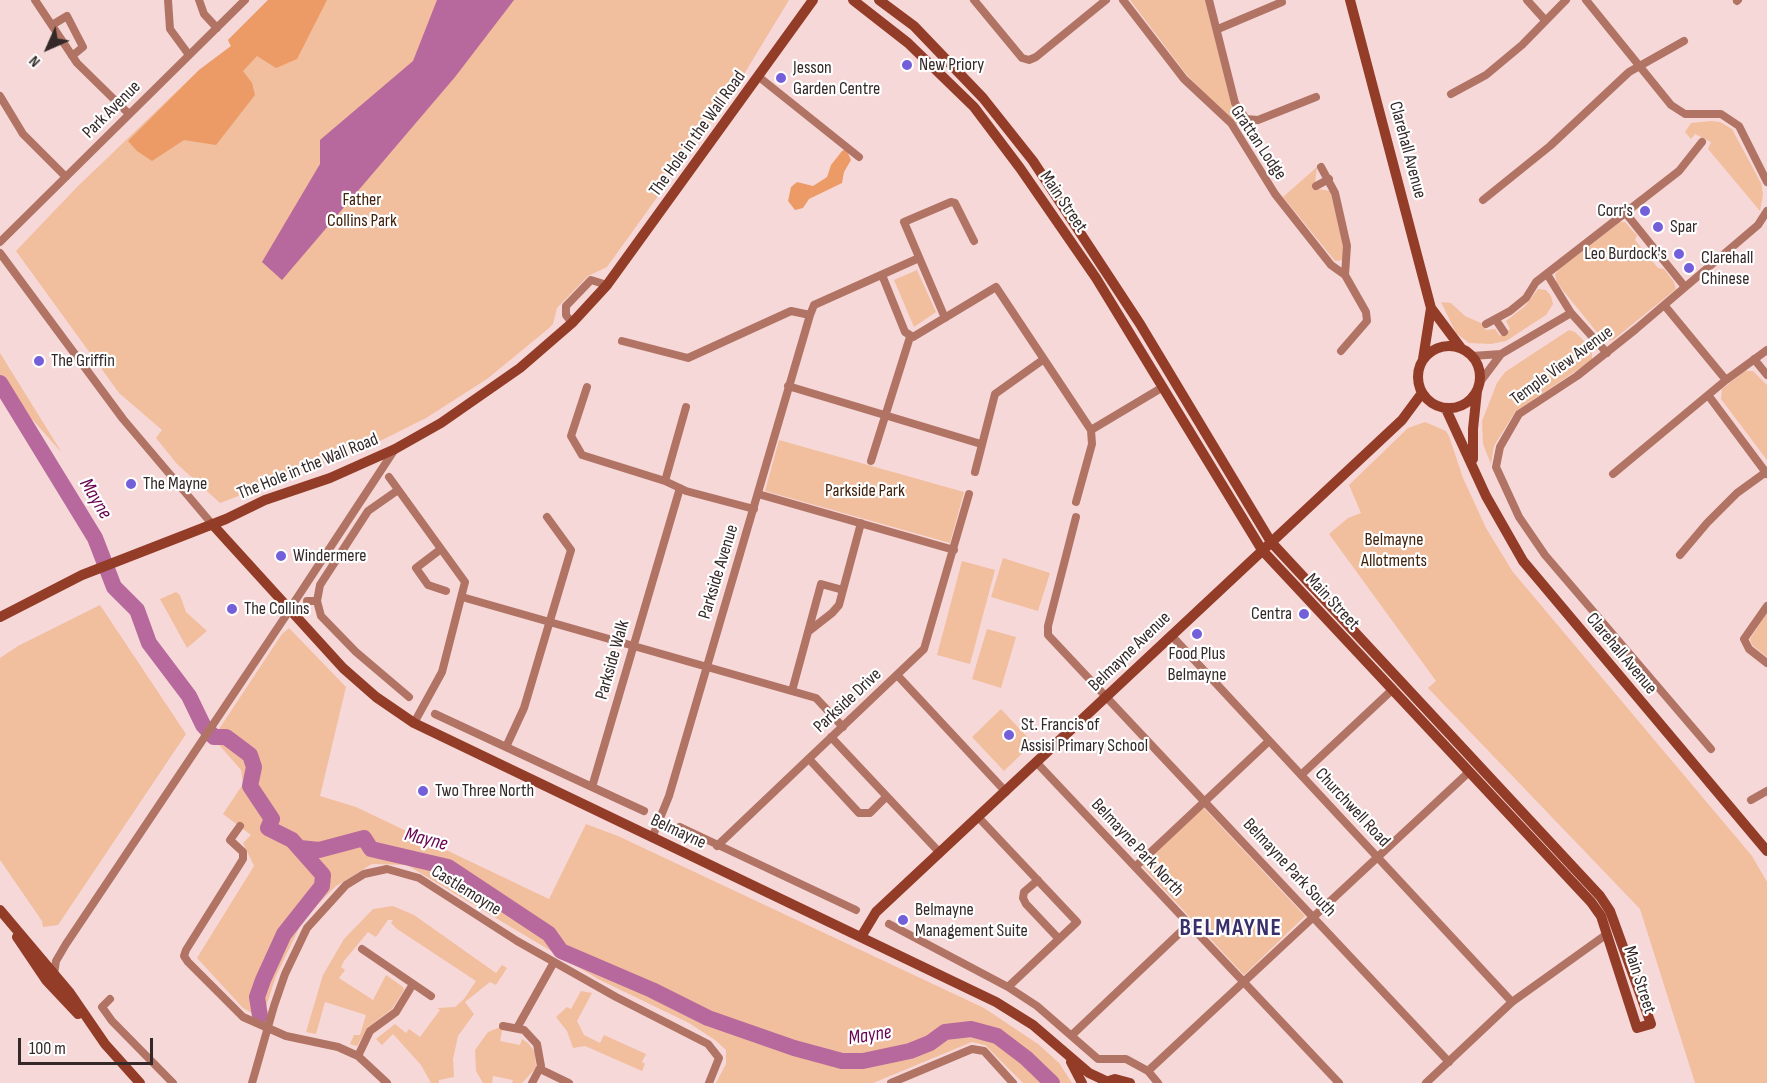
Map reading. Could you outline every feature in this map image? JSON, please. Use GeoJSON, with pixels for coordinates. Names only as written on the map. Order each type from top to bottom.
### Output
{"type":"FeatureCollection","features":[{"type":"Feature","properties":{"kind":"street"},"geometry":{"type":"LineString","coordinates":[[35,0],[72,56],[129,114]]}},
{"type":"Feature","properties":{"kind":"street"},"geometry":{"type":"LineString","coordinates":[[168,0],[170,29],[189,54]]}},
{"type":"Feature","properties":{"kind":"street"},"geometry":{"type":"LineString","coordinates":[[200,0],[204,14],[217,28]]}},
{"type":"Feature","properties":{"kind":"street","name":"Park Avenue"},"geometry":{"type":"LineString","coordinates":[[0,242],[245,0]]}},
{"type":"Feature","properties":{"kind":"street","name":"The Hole in the Wall Road"},"geometry":{"type":"LineString","coordinates":[[0,616],[82,575],[395,449],[441,423],[520,368],[572,323],[607,285],[813,0]]}},
{"type":"Feature","properties":{"kind":"street","name":"Main Street"},"geometry":{"type":"LineString","coordinates":[[853,0],[908,43],[974,106],[1020,168],[1089,269],[1262,550],[1591,902],[1601,916],[1637,1028],[1651,1024],[1610,911],[1600,896],[1271,542],[1106,270],[1033,161],[983,98],[914,26],[879,0]]}},
{"type":"Feature","properties":{"kind":"street"},"geometry":{"type":"LineString","coordinates":[[974,0],[1022,58],[1029,60],[1036,57],[1106,0]]}},
{"type":"Feature","properties":{"kind":"street","name":"Grattan Lodge"},"geometry":{"type":"LineString","coordinates":[[1124,0],[1185,79],[1231,123],[1275,194],[1331,265],[1345,275],[1366,312],[1367,321],[1341,351]]}},
{"type":"Feature","properties":{"kind":"street","name":"Grattan Lodge"},"geometry":{"type":"LineString","coordinates":[[1209,0],[1235,103],[1246,119],[1258,120],[1317,97]]}},
{"type":"Feature","properties":{"kind":"street","name":"Clarehall Avenue"},"geometry":{"type":"LineString","coordinates":[[1350,0],[1431,308],[1461,348]]}},
{"type":"Feature","properties":{"kind":"street"},"geometry":{"type":"LineString","coordinates":[[1527,0],[1545,21]]}},
{"type":"Feature","properties":{"kind":"street"},"geometry":{"type":"LineString","coordinates":[[1451,94],[1486,75],[1566,0]]}},
{"type":"Feature","properties":{"kind":"street"},"geometry":{"type":"LineString","coordinates":[[1586,0],[1671,105],[1685,114],[1721,114],[1739,126],[1767,182]]}},
{"type":"Feature","properties":{"kind":"street"},"geometry":{"type":"LineString","coordinates":[[1218,29],[1282,2]]}},
{"type":"Feature","properties":{"kind":"street"},"geometry":{"type":"LineString","coordinates":[[52,25],[67,16],[83,47],[72,56]]}},
{"type":"Feature","properties":{"kind":"street"},"geometry":{"type":"LineString","coordinates":[[1483,200],[1550,146],[1629,72],[1684,41]]}},
{"type":"Feature","properties":{"kind":"street"},"geometry":{"type":"LineString","coordinates":[[759,77],[859,157]]}},
{"type":"Feature","properties":{"kind":"street"},"geometry":{"type":"LineString","coordinates":[[0,96],[23,134],[66,177]]}},
{"type":"Feature","properties":{"kind":"street"},"geometry":{"type":"LineString","coordinates":[[974,106],[983,98]]}},
{"type":"Feature","properties":{"kind":"street"},"geometry":{"type":"LineString","coordinates":[[1486,324],[1496,320],[1526,298],[1536,282],[1624,211],[1679,171],[1701,142]]}},
{"type":"Feature","properties":{"kind":"street"},"geometry":{"type":"LineString","coordinates":[[1321,167],[1335,193],[1347,246],[1345,275]]}},
{"type":"Feature","properties":{"kind":"street"},"geometry":{"type":"LineString","coordinates":[[1316,186],[1329,179]]}},
{"type":"Feature","properties":{"kind":"street"},"geometry":{"type":"LineString","coordinates":[[945,318],[904,222],[951,202],[957,205],[974,241]]}},
{"type":"Feature","properties":{"kind":"street"},"geometry":{"type":"LineString","coordinates":[[1624,211],[1685,287]]}},
{"type":"Feature","properties":{"kind":"street","name":"Temple View Avenue"},"geometry":{"type":"LineString","coordinates":[[1711,749],[1545,555],[1519,517],[1496,467],[1500,447],[1519,414],[1607,353],[1665,306],[1758,225],[1767,211]]}},
{"type":"Feature","properties":{"kind":"street"},"geometry":{"type":"LineString","coordinates":[[0,253],[123,419],[212,524]]}},
{"type":"Feature","properties":{"kind":"street"},"geometry":{"type":"LineString","coordinates":[[622,341],[688,358],[784,314],[798,311],[810,315],[814,305],[919,258]]}},
{"type":"Feature","properties":{"kind":"street"},"geometry":{"type":"LineString","coordinates":[[1547,274],[1571,313],[1607,353]]}},
{"type":"Feature","properties":{"kind":"street"},"geometry":{"type":"LineString","coordinates":[[882,275],[905,332],[910,337]]}},
{"type":"Feature","properties":{"kind":"street"},"geometry":{"type":"LineString","coordinates":[[572,323],[566,315],[566,306],[591,280],[607,285]]}},
{"type":"Feature","properties":{"kind":"street"},"geometry":{"type":"LineString","coordinates":[[910,337],[917,336],[996,287],[1091,430],[1092,444],[1076,502]]}},
{"type":"Feature","properties":{"kind":"street"},"geometry":{"type":"LineString","coordinates":[[1665,306],[1726,380]]}},
{"type":"Feature","properties":{"kind":"street","name":"Clarehall Avenue"},"geometry":{"type":"LineString","coordinates":[[1423,359],[1431,308]]}},
{"type":"Feature","properties":{"kind":"street"},"geometry":{"type":"LineString","coordinates":[[1478,386],[1477,364],[1472,356],[1461,348],[1438,348],[1423,359],[1417,374],[1422,393],[1431,403],[1446,409],[1464,405],[1478,386],[1501,354],[1571,313]]}},
{"type":"Feature","properties":{"kind":"street","name":"Parkside Avenue"},"geometry":{"type":"LineString","coordinates":[[652,838],[669,796],[810,315]]}},
{"type":"Feature","properties":{"kind":"street"},"geometry":{"type":"LineString","coordinates":[[1496,320],[1504,332]]}},
{"type":"Feature","properties":{"kind":"street"},"geometry":{"type":"LineString","coordinates":[[1345,333],[1352,340]]}},
{"type":"Feature","properties":{"kind":"street"},"geometry":{"type":"LineString","coordinates":[[872,461],[910,337]]}},
{"type":"Feature","properties":{"kind":"street"},"geometry":{"type":"LineString","coordinates":[[1613,474],[1726,380],[1767,350]]}},
{"type":"Feature","properties":{"kind":"street"},"geometry":{"type":"LineString","coordinates":[[1472,356],[1501,354]]}},
{"type":"Feature","properties":{"kind":"street"},"geometry":{"type":"LineString","coordinates":[[975,472],[995,394],[1044,359]]}},
{"type":"Feature","properties":{"kind":"street"},"geometry":{"type":"LineString","coordinates":[[1754,359],[1767,375]]}},
{"type":"Feature","properties":{"kind":"street"},"geometry":{"type":"LineString","coordinates":[[788,386],[981,444]]}},
{"type":"Feature","properties":{"kind":"street","name":"Clarehall Avenue"},"geometry":{"type":"LineString","coordinates":[[1473,464],[1473,429],[1478,386]]}},
{"type":"Feature","properties":{"kind":"street"},"geometry":{"type":"LineString","coordinates":[[587,387],[571,436],[582,455],[665,481],[680,488],[754,509]]}},
{"type":"Feature","properties":{"kind":"street"},"geometry":{"type":"LineString","coordinates":[[1091,430],[1163,387]]}},
{"type":"Feature","properties":{"kind":"street","name":"Belmayne Avenue"},"geometry":{"type":"LineString","coordinates":[[861,937],[876,912],[1402,420],[1422,393]]}},
{"type":"Feature","properties":{"kind":"street"},"geometry":{"type":"LineString","coordinates":[[1680,555],[1707,522],[1737,493],[1766,473],[1708,395]]}},
{"type":"Feature","properties":{"kind":"street","name":"Belmayne Avenue"},"geometry":{"type":"LineString","coordinates":[[1402,420],[1431,403]]}},
{"type":"Feature","properties":{"kind":"street"},"geometry":{"type":"LineString","coordinates":[[665,481],[686,407]]}},
{"type":"Feature","properties":{"kind":"street","name":"Clarehall Avenue"},"geometry":{"type":"LineString","coordinates":[[1446,409],[1492,507],[1523,561],[1767,851]]}},
{"type":"Feature","properties":{"kind":"street"},"geometry":{"type":"LineString","coordinates":[[54,974],[56,961],[66,944],[395,449]]}},
{"type":"Feature","properties":{"kind":"street"},"geometry":{"type":"LineString","coordinates":[[389,477],[465,582],[442,672],[414,723]]}},
{"type":"Feature","properties":{"kind":"street","name":"Parkside Walk"},"geometry":{"type":"LineString","coordinates":[[592,787],[680,488]]}},
{"type":"Feature","properties":{"kind":"street"},"geometry":{"type":"LineString","coordinates":[[398,489],[368,511],[320,585],[317,601],[321,616],[356,652],[409,697]]}},
{"type":"Feature","properties":{"kind":"street"},"geometry":{"type":"LineString","coordinates":[[758,494],[954,550]]}},
{"type":"Feature","properties":{"kind":"street","name":"Parkside Drive"},"geometry":{"type":"LineString","coordinates":[[717,846],[924,649],[969,494]]}},
{"type":"Feature","properties":{"kind":"street"},"geometry":{"type":"LineString","coordinates":[[506,747],[524,708],[571,550],[547,517]]}},
{"type":"Feature","properties":{"kind":"street","name":"Belmayne Park South"},"geometry":{"type":"LineString","coordinates":[[1076,517],[1048,626],[1048,635],[1449,1062]]}},
{"type":"Feature","properties":{"kind":"street"},"geometry":{"type":"LineString","coordinates":[[810,631],[839,605],[861,523]]}},
{"type":"Feature","properties":{"kind":"street","name":"Belmayne"},"geometry":{"type":"LineString","coordinates":[[212,524],[292,606],[343,668],[376,697],[414,723],[861,937],[1016,1014],[1050,1039],[1070,1059],[1104,1082],[1115,1079],[1130,1083]]}},
{"type":"Feature","properties":{"kind":"street"},"geometry":{"type":"LineString","coordinates":[[441,549],[416,568],[428,585],[446,591]]}},
{"type":"Feature","properties":{"kind":"street"},"geometry":{"type":"LineString","coordinates":[[792,692],[821,584],[843,590]]}},
{"type":"Feature","properties":{"kind":"street"},"geometry":{"type":"LineString","coordinates":[[461,600],[548,622],[816,698],[843,727]]}},
{"type":"Feature","properties":{"kind":"street"},"geometry":{"type":"LineString","coordinates":[[306,601],[317,601]]}},
{"type":"Feature","properties":{"kind":"street"},"geometry":{"type":"LineString","coordinates":[[1767,606],[1744,639],[1749,649],[1767,663]]}},
{"type":"Feature","properties":{"kind":"street","name":"Churchwell Road"},"geometry":{"type":"LineString","coordinates":[[1171,635],[1512,1002]]}},
{"type":"Feature","properties":{"kind":"street"},"geometry":{"type":"LineString","coordinates":[[898,676],[1006,792]]}},
{"type":"Feature","properties":{"kind":"street"},"geometry":{"type":"LineString","coordinates":[[1301,775],[1392,690]]}},
{"type":"Feature","properties":{"kind":"street"},"geometry":{"type":"LineString","coordinates":[[435,714],[644,811]]}},
{"type":"Feature","properties":{"kind":"street"},"geometry":{"type":"LineString","coordinates":[[831,737],[940,853]]}},
{"type":"Feature","properties":{"kind":"street"},"geometry":{"type":"LineString","coordinates":[[1135,867],[1269,741]]}},
{"type":"Feature","properties":{"kind":"street"},"geometry":{"type":"LineString","coordinates":[[809,759],[859,813],[870,813],[886,796]]}},
{"type":"Feature","properties":{"kind":"street","name":"Belmayne Park North"},"geometry":{"type":"LineString","coordinates":[[1037,763],[1339,1083]]}},
{"type":"Feature","properties":{"kind":"street"},"geometry":{"type":"LineString","coordinates":[[1148,1071],[1469,772]]}},
{"type":"Feature","properties":{"kind":"street"},"geometry":{"type":"LineString","coordinates":[[1751,800],[1766,795]]}},
{"type":"Feature","properties":{"kind":"street"},"geometry":{"type":"LineString","coordinates":[[979,818],[1077,922],[1008,987]]}},
{"type":"Feature","properties":{"kind":"street"},"geometry":{"type":"LineString","coordinates":[[240,826],[230,840],[243,852],[243,859],[184,956],[243,1017],[286,1036],[338,1047],[358,1056],[387,1083]]}},
{"type":"Feature","properties":{"kind":"street"},"geometry":{"type":"LineString","coordinates":[[680,827],[856,910]]}},
{"type":"Feature","properties":{"kind":"street","name":"Castlemoyne"},"geometry":{"type":"LineString","coordinates":[[252,1083],[285,974],[307,927],[346,885],[364,874],[380,869],[400,870],[419,878],[554,962],[714,1049],[719,1058],[709,1083]]}},
{"type":"Feature","properties":{"kind":"street"},"geometry":{"type":"LineString","coordinates":[[1038,880],[1024,892],[1026,904],[1059,939]]}},
{"type":"Feature","properties":{"kind":"street"},"geometry":{"type":"LineString","coordinates":[[3,914],[54,974],[90,1025],[140,1083]]}},
{"type":"Feature","properties":{"kind":"street"},"geometry":{"type":"LineString","coordinates":[[3,914],[41,973],[62,999],[90,1025]]}},
{"type":"Feature","properties":{"kind":"street"},"geometry":{"type":"LineString","coordinates":[[889,924],[1008,987],[1037,1006],[1098,1059],[1126,1059],[1148,1071],[1158,1083]]}},
{"type":"Feature","properties":{"kind":"street"},"geometry":{"type":"LineString","coordinates":[[1072,1035],[1189,924]]}},
{"type":"Feature","properties":{"kind":"street"},"geometry":{"type":"LineString","coordinates":[[1426,1083],[1512,1002],[1607,934]]}},
{"type":"Feature","properties":{"kind":"street"},"geometry":{"type":"LineString","coordinates":[[362,949],[431,996]]}},
{"type":"Feature","properties":{"kind":"street"},"geometry":{"type":"LineString","coordinates":[[517,1028],[554,962]]}},
{"type":"Feature","properties":{"kind":"street"},"geometry":{"type":"LineString","coordinates":[[358,1056],[370,1031],[396,1012],[413,984]]}},
{"type":"Feature","properties":{"kind":"street"},"geometry":{"type":"LineString","coordinates":[[110,999],[102,1007],[112,1021],[173,1083]]}},
{"type":"Feature","properties":{"kind":"street"},"geometry":{"type":"LineString","coordinates":[[503,1026],[517,1028],[530,1035],[537,1044],[541,1054],[540,1070],[532,1083]]}},
{"type":"Feature","properties":{"kind":"street"},"geometry":{"type":"LineString","coordinates":[[891,1083],[965,1051],[979,1049],[1013,1083]]}},
{"type":"Feature","properties":{"kind":"street","name":"Belmayne"},"geometry":{"type":"LineString","coordinates":[[1070,1059],[1082,1083]]}},
{"type":"Feature","properties":{"kind":"street"},"geometry":{"type":"LineString","coordinates":[[540,1070],[570,1083]]}},
{"type":"Feature","properties":{"kind":"green space","name":"Father Collins Park"},"geometry":{"type":"Polygon","coordinates":[[[268,0],[789,0],[735,89],[607,267],[588,276],[557,308],[553,324],[548,329],[487,379],[426,418],[372,445],[220,503],[177,464],[156,438],[162,430],[119,393],[16,251],[77,187],[199,70],[231,46],[228,40],[268,0]]]}},
{"type":"Feature","properties":{"kind":"green space"},"geometry":{"type":"Polygon","coordinates":[[[1130,0],[1205,0],[1231,103],[1238,115],[1254,123],[1242,127],[1232,122],[1186,74],[1130,0]]]}},
{"type":"Feature","properties":{"kind":"green space"},"geometry":{"type":"Polygon","coordinates":[[[1720,122],[1732,129],[1761,183],[1763,194],[1760,211],[1708,149],[1711,142],[1695,134],[1691,139],[1685,132],[1691,123],[1720,122]]]}},
{"type":"Feature","properties":{"kind":"green space"},"geometry":{"type":"Polygon","coordinates":[[[1317,167],[1315,183],[1319,189],[1330,191],[1343,243],[1344,260],[1335,261],[1283,197],[1317,167]]]}},
{"type":"Feature","properties":{"kind":"green space"},"geometry":{"type":"Polygon","coordinates":[[[1620,222],[1625,222],[1637,235],[1635,240],[1658,268],[1664,269],[1674,282],[1676,289],[1613,340],[1604,341],[1557,283],[1555,274],[1562,266],[1620,222]]]}},
{"type":"Feature","properties":{"kind":"green space"},"geometry":{"type":"Polygon","coordinates":[[[917,270],[936,312],[914,327],[894,280],[917,270]]]}},
{"type":"Feature","properties":{"kind":"green space"},"geometry":{"type":"Polygon","coordinates":[[[1538,289],[1546,290],[1551,296],[1553,304],[1546,315],[1506,341],[1491,344],[1469,343],[1456,333],[1441,302],[1451,303],[1465,316],[1481,323],[1486,330],[1495,329],[1500,336],[1510,329],[1506,321],[1525,306],[1538,289]]]}},
{"type":"Feature","properties":{"kind":"green space"},"geometry":{"type":"Polygon","coordinates":[[[1569,330],[1575,332],[1583,340],[1592,353],[1592,360],[1515,412],[1494,446],[1491,464],[1483,444],[1482,421],[1497,383],[1505,372],[1569,330]]]}},
{"type":"Feature","properties":{"kind":"green space"},"geometry":{"type":"Polygon","coordinates":[[[0,353],[62,453],[31,418],[0,375],[0,353]]]}},
{"type":"Feature","properties":{"kind":"green space"},"geometry":{"type":"Polygon","coordinates":[[[1745,371],[1753,371],[1767,385],[1767,460],[1721,399],[1722,389],[1745,371]]]}},
{"type":"Feature","properties":{"kind":"green space","name":"Belmayne Allotments"},"geometry":{"type":"Polygon","coordinates":[[[1425,422],[1446,431],[1449,436],[1463,478],[1486,528],[1513,572],[1752,856],[1767,882],[1767,1083],[1695,1083],[1640,909],[1428,688],[1436,681],[1329,534],[1348,518],[1361,513],[1349,485],[1408,428],[1425,422]]]}},
{"type":"Feature","properties":{"kind":"green space","name":"Parkside Park"},"geometry":{"type":"Polygon","coordinates":[[[779,440],[964,492],[950,543],[765,491],[779,440]]]}},
{"type":"Feature","properties":{"kind":"green space"},"geometry":{"type":"Polygon","coordinates":[[[1003,558],[1050,573],[1038,611],[991,597],[1003,558]]]}},
{"type":"Feature","properties":{"kind":"green space"},"geometry":{"type":"Polygon","coordinates":[[[962,561],[995,570],[970,664],[937,655],[962,561]]]}},
{"type":"Feature","properties":{"kind":"green space"},"geometry":{"type":"Polygon","coordinates":[[[176,592],[180,595],[186,612],[207,631],[187,648],[160,599],[176,592]]]}},
{"type":"Feature","properties":{"kind":"green space"},"geometry":{"type":"Polygon","coordinates":[[[100,605],[186,734],[58,925],[43,927],[42,921],[0,860],[0,658],[18,646],[100,605]]]}},
{"type":"Feature","properties":{"kind":"green space"},"geometry":{"type":"Polygon","coordinates":[[[1767,612],[1767,657],[1752,645],[1750,639],[1767,612]]]}},
{"type":"Feature","properties":{"kind":"green space"},"geometry":{"type":"Polygon","coordinates":[[[289,628],[346,687],[320,796],[356,807],[549,899],[586,824],[618,836],[984,1008],[1038,1044],[1059,1063],[1072,1083],[1023,1083],[985,1045],[972,1042],[873,1083],[716,1083],[726,1064],[726,1050],[715,1040],[689,1023],[598,979],[407,865],[372,864],[336,886],[304,918],[276,976],[262,1019],[243,1008],[197,958],[254,866],[243,843],[251,835],[223,814],[243,784],[241,770],[213,738],[282,634],[289,628]]]}},
{"type":"Feature","properties":{"kind":"green space"},"geometry":{"type":"Polygon","coordinates":[[[987,629],[1016,637],[1001,688],[972,679],[987,629]]]}},
{"type":"Feature","properties":{"kind":"green space"},"geometry":{"type":"Polygon","coordinates":[[[1001,709],[1033,743],[1004,771],[972,737],[1001,709]]]}},
{"type":"Feature","properties":{"kind":"green space"},"geometry":{"type":"Polygon","coordinates":[[[1202,806],[1305,916],[1244,975],[1142,866],[1202,806]]]}},
{"type":"Feature","properties":{"kind":"green space"},"geometry":{"type":"Polygon","coordinates":[[[393,906],[414,915],[496,973],[502,965],[507,968],[496,985],[490,982],[465,1002],[474,1014],[458,1036],[453,1059],[454,1077],[439,1080],[439,1083],[431,1083],[421,1065],[393,1034],[382,1045],[376,1039],[395,1024],[406,1033],[409,1029],[420,1037],[440,1010],[437,1008],[455,1007],[464,999],[476,981],[397,929],[391,923],[393,920],[388,920],[376,937],[368,932],[344,961],[341,967],[345,970],[339,978],[373,1000],[386,975],[404,990],[392,1009],[368,1027],[357,1046],[350,1044],[354,1035],[360,1035],[366,1015],[325,1002],[316,1034],[306,1032],[323,975],[344,939],[373,909],[393,906]]]}},
{"type":"Feature","properties":{"kind":"green space"},"geometry":{"type":"Polygon","coordinates":[[[581,991],[592,993],[577,1021],[584,1035],[600,1043],[604,1035],[646,1054],[642,1062],[645,1064],[642,1071],[585,1046],[573,1048],[567,1031],[556,1017],[567,1007],[571,1009],[581,991]]]}},
{"type":"Feature","properties":{"kind":"green space"},"geometry":{"type":"Polygon","coordinates":[[[503,1026],[500,1041],[520,1045],[522,1039],[528,1043],[535,1052],[536,1068],[522,1083],[512,1083],[513,1080],[493,1076],[492,1083],[483,1083],[476,1071],[475,1050],[488,1032],[503,1026]]]}},
{"type":"Feature","properties":{"kind":"shaded area"},"geometry":{"type":"Polygon","coordinates":[[[268,0],[327,0],[297,59],[276,68],[257,56],[243,71],[252,83],[255,95],[216,145],[184,140],[152,161],[137,151],[128,141],[199,70],[231,46],[228,40],[268,0]]]}},
{"type":"Feature","properties":{"kind":"shaded area"},"geometry":{"type":"Polygon","coordinates":[[[437,0],[514,0],[455,77],[282,280],[262,262],[320,164],[320,140],[413,61],[437,0]]]}},
{"type":"Feature","properties":{"kind":"shaded area"},"geometry":{"type":"Polygon","coordinates":[[[846,149],[851,160],[844,172],[842,183],[809,199],[803,208],[795,210],[788,201],[791,187],[797,182],[813,186],[827,177],[831,165],[846,149]]]}},
{"type":"Feature","properties":{"kind":"waterway","name":"Mayne"},"geometry":{"type":"LineString","coordinates":[[0,383],[95,538],[114,587],[137,610],[149,643],[189,696],[203,725],[214,737],[226,737],[250,755],[254,767],[250,786],[272,819],[268,828],[292,840],[323,875],[322,886],[284,934],[263,980],[257,997],[260,1016]]}},
{"type":"Feature","properties":{"kind":"waterway","name":"Mayne"},"geometry":{"type":"LineString","coordinates":[[300,848],[319,850],[364,838],[371,849],[448,867],[549,934],[561,951],[652,990],[708,1018],[794,1048],[842,1061],[863,1061],[910,1051],[930,1043],[945,1032],[971,1029],[997,1036],[1026,1058],[1052,1083]]}},
{"type":"Feature","properties":{"kind":"place","name":"New Priory"},"geometry":{"type":"Point","coordinates":[907,65]}},
{"type":"Feature","properties":{"kind":"place","name":"Jesson Garden Centre"},"geometry":{"type":"Point","coordinates":[781,78]}},
{"type":"Feature","properties":{"kind":"place","name":"Corr's"},"geometry":{"type":"Point","coordinates":[1645,211]}},
{"type":"Feature","properties":{"kind":"place","name":"Spar"},"geometry":{"type":"Point","coordinates":[1658,227]}},
{"type":"Feature","properties":{"kind":"place","name":"Leo Burdock's"},"geometry":{"type":"Point","coordinates":[1679,254]}},
{"type":"Feature","properties":{"kind":"place","name":"Clarehall Chinese"},"geometry":{"type":"Point","coordinates":[1689,268]}},
{"type":"Feature","properties":{"kind":"place","name":"The Griffin"},"geometry":{"type":"Point","coordinates":[39,361]}},
{"type":"Feature","properties":{"kind":"place","name":"The Mayne"},"geometry":{"type":"Point","coordinates":[131,484]}},
{"type":"Feature","properties":{"kind":"place","name":"Windermere"},"geometry":{"type":"Point","coordinates":[281,556]}},
{"type":"Feature","properties":{"kind":"place","name":"The Collins"},"geometry":{"type":"Point","coordinates":[232,609]}},
{"type":"Feature","properties":{"kind":"place","name":"Centra"},"geometry":{"type":"Point","coordinates":[1304,614]}},
{"type":"Feature","properties":{"kind":"place","name":"Food Plus Belmayne"},"geometry":{"type":"Point","coordinates":[1197,634]}},
{"type":"Feature","properties":{"kind":"place","name":"St. Francis of Assisi Primary School"},"geometry":{"type":"Point","coordinates":[1009,735]}},
{"type":"Feature","properties":{"kind":"place","name":"Two Three North"},"geometry":{"type":"Point","coordinates":[423,791]}},
{"type":"Feature","properties":{"kind":"place","name":"Belmayne Management Suite"},"geometry":{"type":"Point","coordinates":[903,920]}},
{"type":"Feature","properties":{"kind":"district","name":"BELMAYNE"},"geometry":{"type":"Point","coordinates":[1231,929]}}]}
